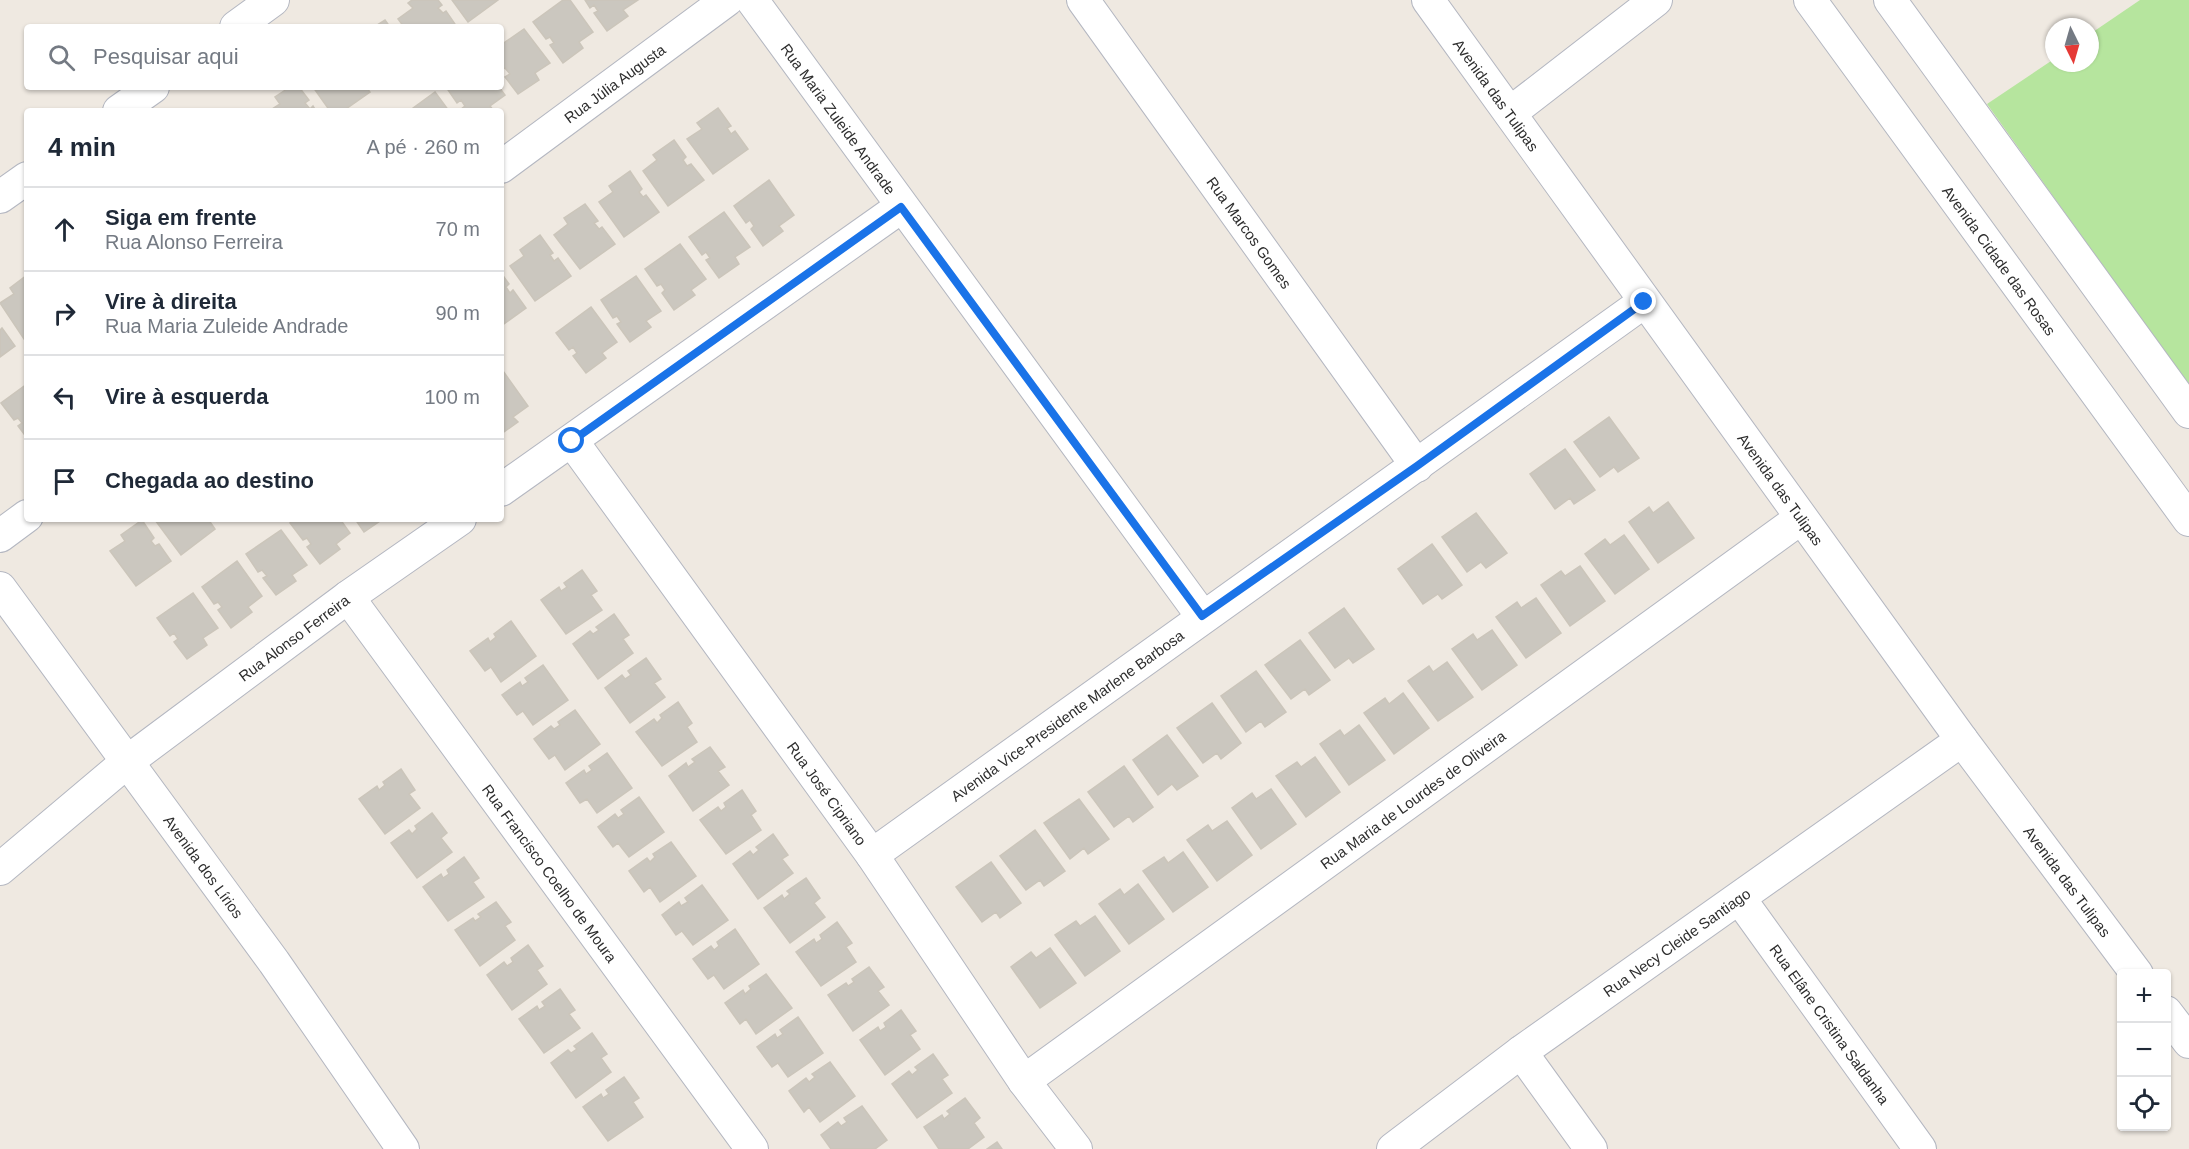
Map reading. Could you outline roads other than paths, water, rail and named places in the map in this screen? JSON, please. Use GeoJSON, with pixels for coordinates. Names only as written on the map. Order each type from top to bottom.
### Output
{"type":"FeatureCollection","features":[{"type":"Feature","properties":{"kind":"street"},"geometry":{"type":"LineString","coordinates":[[240,24],[273,0]]}},
{"type":"Feature","properties":{"kind":"street","name":"Rua Júlia Augusta"},"geometry":{"type":"LineString","coordinates":[[504,164],[727,0]]}},
{"type":"Feature","properties":{"kind":"street","name":"Rua Maria Zuleide Andrade"},"geometry":{"type":"LineString","coordinates":[[752,0],[1202,616]]}},
{"type":"Feature","properties":{"kind":"street","name":"Rua Marcos Gomes"},"geometry":{"type":"LineString","coordinates":[[1083,0],[1417,466]]}},
{"type":"Feature","properties":{"kind":"street","name":"Avenida das Tulipas"},"geometry":{"type":"LineString","coordinates":[[1428,0],[1962,740],[2133,969]]}},
{"type":"Feature","properties":{"kind":"street"},"geometry":{"type":"LineString","coordinates":[[1510,113],[1656,0]]}},
{"type":"Feature","properties":{"kind":"street","name":"Avenida Cidade das Rosas"},"geometry":{"type":"LineString","coordinates":[[1810,0],[2189,520]]}},
{"type":"Feature","properties":{"kind":"street"},"geometry":{"type":"LineString","coordinates":[[1890,0],[2189,412]]}},
{"type":"Feature","properties":{"kind":"street"},"geometry":{"type":"LineString","coordinates":[[123,108],[149,90]]}},
{"type":"Feature","properties":{"kind":"street"},"geometry":{"type":"LineString","coordinates":[[0,197],[24,180]]}},
{"type":"Feature","properties":{"kind":"street"},"geometry":{"type":"LineString","coordinates":[[504,488],[901,207]]}},
{"type":"Feature","properties":{"kind":"street","name":"Avenida Vice-Presidente Marlene Barbosa"},"geometry":{"type":"LineString","coordinates":[[872,855],[1202,616],[1417,466],[1644,302]]}},
{"type":"Feature","properties":{"kind":"street","name":"Rua José Cipriano"},"geometry":{"type":"LineString","coordinates":[[572,441],[872,855],[1024,1081],[1076,1149]]}},
{"type":"Feature","properties":{"kind":"street"},"geometry":{"type":"LineString","coordinates":[[0,536],[24,518]]}},
{"type":"Feature","properties":{"kind":"street","name":"Rua Maria de Lourdes de Oliveira"},"geometry":{"type":"LineString","coordinates":[[1024,1081],[1801,518]]}},
{"type":"Feature","properties":{"kind":"street","name":"Rua Alonso Ferreira"},"geometry":{"type":"LineString","coordinates":[[0,869],[128,761],[348,597],[456,522]]}},
{"type":"Feature","properties":{"kind":"street","name":"Avenida dos Lírios"},"geometry":{"type":"LineString","coordinates":[[0,588],[274,962],[403,1149]]}},
{"type":"Feature","properties":{"kind":"street","name":"Rua Francisco Coelho de Moura"},"geometry":{"type":"LineString","coordinates":[[348,597],[752,1149]]}},
{"type":"Feature","properties":{"kind":"street","name":"Rua Necy Cleide Santiago"},"geometry":{"type":"LineString","coordinates":[[1393,1149],[1521,1052],[1962,740]]}},
{"type":"Feature","properties":{"kind":"street","name":"Rua Elâne Cristina Saldanha"},"geometry":{"type":"LineString","coordinates":[[1740,899],[1920,1149]]}},
{"type":"Feature","properties":{"kind":"street"},"geometry":{"type":"LineString","coordinates":[[2171,1019],[2189,1042]]}},
{"type":"Feature","properties":{"kind":"street"},"geometry":{"type":"LineString","coordinates":[[1521,1052],[1591,1149]]}}]}
